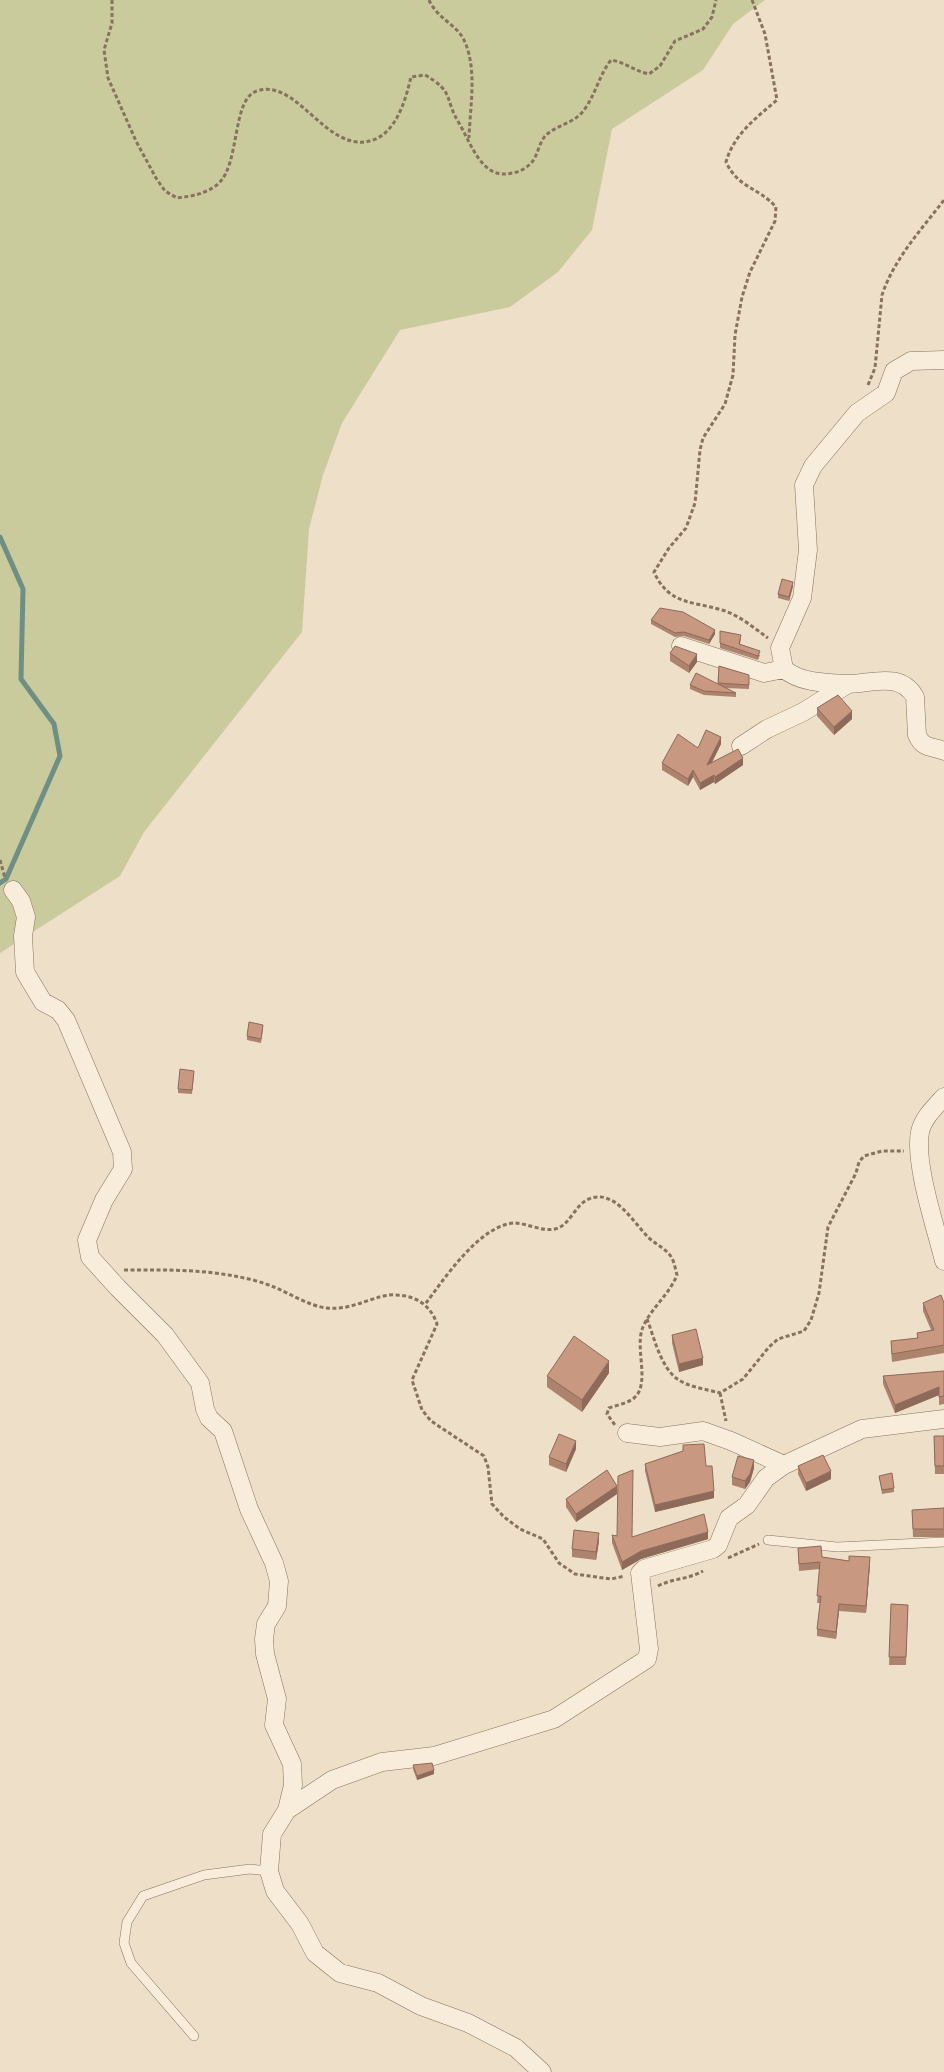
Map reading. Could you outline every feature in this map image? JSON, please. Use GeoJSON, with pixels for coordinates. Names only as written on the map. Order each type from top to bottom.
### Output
{"type":"FeatureCollection","features":[{"type":"Feature","properties":{"kind":"street"},"geometry":{"type":"LineString","coordinates":[[784,669],[780,648],[802,598],[808,550],[804,485],[813,466],[857,413],[886,393],[894,371],[911,361],[944,360]]}},
{"type":"Feature","properties":{"kind":"street"},"geometry":{"type":"LineString","coordinates":[[681,646],[764,673],[784,669],[799,679],[848,684],[889,680],[902,684],[915,697],[917,735],[920,740],[930,748],[944,750]]}},
{"type":"Feature","properties":{"kind":"street"},"geometry":{"type":"LineString","coordinates":[[741,746],[767,729],[803,712],[848,684]]}},
{"type":"Feature","properties":{"kind":"street"},"geometry":{"type":"LineString","coordinates":[[13,890],[21,901],[26,917],[22,936],[24,972],[43,1002],[58,1010],[66,1020],[122,1152],[123,1169],[104,1200],[87,1240],[90,1256],[165,1335],[200,1383],[205,1409],[210,1418],[223,1430],[249,1510],[274,1563],[279,1581],[277,1606],[266,1624],[265,1654],[277,1699],[274,1725],[292,1764],[293,1785],[287,1810],[272,1834],[269,1871],[275,1890],[300,1924],[315,1953],[340,1972],[378,1983],[421,2006],[468,2023],[516,2048],[542,2072]]}},
{"type":"Feature","properties":{"kind":"street"},"geometry":{"type":"LineString","coordinates":[[944,1097],[926,1117],[920,1130],[921,1166],[944,1261]]}},
{"type":"Feature","properties":{"kind":"street"},"geometry":{"type":"LineString","coordinates":[[287,1810],[332,1780],[382,1762],[408,1757],[434,1756],[554,1718],[646,1659],[649,1649],[640,1573],[656,1565],[713,1549],[718,1545],[729,1518],[747,1505],[766,1478],[784,1465],[862,1429],[944,1419]]}},
{"type":"Feature","properties":{"kind":"street"},"geometry":{"type":"LineString","coordinates":[[627,1433],[660,1437],[704,1431],[784,1465]]}},
{"type":"Feature","properties":{"kind":"lane"},"geometry":{"type":"LineString","coordinates":[[768,1540],[837,1547],[944,1542]]}},
{"type":"Feature","properties":{"kind":"lane"},"geometry":{"type":"LineString","coordinates":[[194,2036],[131,1963],[124,1942],[127,1922],[143,1896],[204,1875],[250,1869],[269,1871]]}},
{"type":"Feature","properties":{"kind":"path"},"geometry":{"type":"LineString","coordinates":[[112,0],[112,23],[104,50],[108,78],[136,141],[156,178],[165,191],[177,198],[206,191],[220,182],[232,157],[245,99],[256,91],[269,89],[282,92],[334,132],[347,140],[363,144],[378,138],[388,129],[404,104],[411,77],[425,75],[446,91],[456,118],[469,139],[474,153],[482,163],[492,171],[505,175],[519,172],[532,163],[546,135],[583,112],[597,87],[602,70],[611,60],[625,62],[636,71],[649,74],[660,66],[675,41],[703,29],[712,17],[716,0]]}},
{"type":"Feature","properties":{"kind":"path"},"geometry":{"type":"LineString","coordinates":[[429,0],[441,18],[462,36],[471,64],[469,139]]}},
{"type":"Feature","properties":{"kind":"path"},"geometry":{"type":"LineString","coordinates":[[752,0],[765,34],[777,100],[746,127],[729,150],[726,162],[731,173],[741,184],[766,196],[776,206],[775,221],[750,272],[742,297],[735,334],[733,375],[725,404],[703,438],[700,450],[696,503],[686,528],[668,548],[654,572],[668,594],[694,604],[722,610],[736,616],[780,648]]}},
{"type":"Feature","properties":{"kind":"path"},"geometry":{"type":"LineString","coordinates":[[868,386],[875,368],[882,295],[886,284],[900,258],[944,200]]}},
{"type":"Feature","properties":{"kind":"path"},"geometry":{"type":"LineString","coordinates":[[0,860],[2,874]]}},
{"type":"Feature","properties":{"kind":"path"},"geometry":{"type":"LineString","coordinates":[[720,1393],[743,1379],[769,1347],[778,1340],[804,1331],[812,1320],[819,1293],[828,1227],[864,1156],[895,1149],[908,1152],[921,1166]]}},
{"type":"Feature","properties":{"kind":"path"},"geometry":{"type":"LineString","coordinates":[[426,1304],[458,1261],[494,1229],[512,1224],[554,1229],[561,1226],[584,1202],[602,1196],[623,1209],[672,1259],[677,1275],[673,1286],[647,1318],[642,1330],[639,1355],[642,1373],[640,1390],[634,1398],[609,1408],[607,1414],[615,1425],[627,1433]]}},
{"type":"Feature","properties":{"kind":"path"},"geometry":{"type":"LineString","coordinates":[[104,1272],[124,1270],[188,1270],[234,1276],[272,1286],[316,1306],[328,1308],[353,1307],[397,1295],[426,1304],[433,1312],[437,1324],[434,1336],[416,1368],[412,1380],[415,1393],[422,1410],[431,1421],[484,1456],[488,1467],[492,1504],[504,1518],[520,1529],[543,1539],[559,1563],[575,1574],[611,1579],[640,1573]]}},
{"type":"Feature","properties":{"kind":"path"},"geometry":{"type":"LineString","coordinates":[[647,1318],[667,1368],[676,1378],[720,1393]]}},
{"type":"Feature","properties":{"kind":"path"},"geometry":{"type":"LineString","coordinates":[[720,1393],[731,1441]]}},
{"type":"Feature","properties":{"kind":"green space"},"geometry":{"type":"Polygon","coordinates":[[[0,0],[765,0],[733,24],[703,70],[612,129],[592,230],[558,272],[510,307],[400,330],[342,423],[323,475],[309,529],[302,632],[144,832],[120,876],[0,953],[0,0]]]}},
{"type":"Feature","properties":{"kind":"building"},"geometry":{"type":"Polygon","coordinates":[[[782,579],[793,582],[789,597],[778,594],[782,579]]]}},
{"type":"Feature","properties":{"kind":"building"},"geometry":{"type":"Polygon","coordinates":[[[660,608],[683,612],[715,630],[709,640],[684,632],[675,633],[651,620],[660,608]]]}},
{"type":"Feature","properties":{"kind":"building"},"geometry":{"type":"Polygon","coordinates":[[[720,631],[741,635],[739,644],[760,651],[758,656],[720,643],[720,631]]]}},
{"type":"Feature","properties":{"kind":"building"},"geometry":{"type":"Polygon","coordinates":[[[675,646],[697,654],[689,666],[670,653],[675,646]]]}},
{"type":"Feature","properties":{"kind":"building"},"geometry":{"type":"Polygon","coordinates":[[[719,666],[749,675],[749,685],[718,683],[719,666]]]}},
{"type":"Feature","properties":{"kind":"building"},"geometry":{"type":"Polygon","coordinates":[[[696,673],[736,693],[704,691],[690,685],[696,673]]]}},
{"type":"Feature","properties":{"kind":"building"},"geometry":{"type":"Polygon","coordinates":[[[838,695],[852,711],[834,727],[817,708],[838,695]]]}},
{"type":"Feature","properties":{"kind":"building"},"geometry":{"type":"Polygon","coordinates":[[[706,730],[721,737],[707,765],[738,749],[743,758],[715,777],[714,775],[700,783],[693,770],[688,779],[662,763],[678,734],[698,748],[706,730]]]}},
{"type":"Feature","properties":{"kind":"building"},"geometry":{"type":"Polygon","coordinates":[[[249,1022],[263,1025],[261,1039],[247,1036],[249,1022]]]}},
{"type":"Feature","properties":{"kind":"building"},"geometry":{"type":"Polygon","coordinates":[[[180,1069],[194,1071],[192,1090],[178,1089],[180,1069]]]}},
{"type":"Feature","properties":{"kind":"building"},"geometry":{"type":"Polygon","coordinates":[[[941,1295],[944,1303],[944,1345],[892,1354],[891,1341],[918,1338],[917,1333],[934,1330],[923,1303],[941,1295]]]}},
{"type":"Feature","properties":{"kind":"building"},"geometry":{"type":"Polygon","coordinates":[[[696,1329],[703,1358],[679,1364],[672,1335],[696,1329]]]}},
{"type":"Feature","properties":{"kind":"building"},"geometry":{"type":"Polygon","coordinates":[[[574,1336],[609,1361],[582,1400],[547,1376],[574,1336]]]}},
{"type":"Feature","properties":{"kind":"building"},"geometry":{"type":"Polygon","coordinates":[[[944,1371],[944,1396],[939,1397],[939,1387],[895,1405],[883,1376],[944,1371]]]}},
{"type":"Feature","properties":{"kind":"building"},"geometry":{"type":"Polygon","coordinates":[[[559,1434],[576,1441],[566,1464],[549,1457],[559,1434]]]}},
{"type":"Feature","properties":{"kind":"building"},"geometry":{"type":"Polygon","coordinates":[[[934,1436],[944,1436],[944,1466],[935,1466],[934,1436]]]}},
{"type":"Feature","properties":{"kind":"building"},"geometry":{"type":"Polygon","coordinates":[[[704,1444],[706,1466],[712,1466],[714,1491],[655,1505],[645,1464],[683,1451],[683,1445],[704,1444]]]}},
{"type":"Feature","properties":{"kind":"building"},"geometry":{"type":"Polygon","coordinates":[[[823,1455],[831,1471],[806,1483],[798,1466],[823,1455]]]}},
{"type":"Feature","properties":{"kind":"building"},"geometry":{"type":"Polygon","coordinates":[[[738,1456],[754,1460],[750,1474],[745,1481],[732,1477],[738,1456]]]}},
{"type":"Feature","properties":{"kind":"building"},"geometry":{"type":"Polygon","coordinates":[[[607,1470],[617,1486],[576,1514],[566,1499],[607,1470]]]}},
{"type":"Feature","properties":{"kind":"building"},"geometry":{"type":"Polygon","coordinates":[[[633,1470],[632,1537],[704,1514],[708,1532],[641,1551],[622,1562],[612,1535],[617,1536],[618,1476],[633,1470]]]}},
{"type":"Feature","properties":{"kind":"building"},"geometry":{"type":"Polygon","coordinates":[[[892,1473],[894,1488],[882,1490],[879,1476],[892,1473]]]}},
{"type":"Feature","properties":{"kind":"building"},"geometry":{"type":"Polygon","coordinates":[[[944,1508],[944,1529],[913,1529],[912,1510],[944,1508]]]}},
{"type":"Feature","properties":{"kind":"building"},"geometry":{"type":"Polygon","coordinates":[[[574,1530],[599,1533],[596,1552],[572,1549],[574,1530]]]}},
{"type":"Feature","properties":{"kind":"building"},"geometry":{"type":"Polygon","coordinates":[[[821,1546],[822,1557],[849,1561],[849,1556],[870,1557],[866,1606],[839,1604],[836,1632],[817,1629],[821,1596],[817,1596],[820,1562],[799,1564],[798,1548],[821,1546]]]}},
{"type":"Feature","properties":{"kind":"building"},"geometry":{"type":"Polygon","coordinates":[[[891,1604],[908,1605],[906,1657],[889,1657],[891,1604]]]}},
{"type":"Feature","properties":{"kind":"building"},"geometry":{"type":"Polygon","coordinates":[[[432,1763],[434,1770],[417,1776],[413,1765],[432,1763]]]}},
{"type":"Feature","properties":{"kind":"waterway"},"geometry":{"type":"LineString","coordinates":[[0,537],[23,589],[21,679],[54,724],[60,756],[6,879],[0,883]]}}]}
